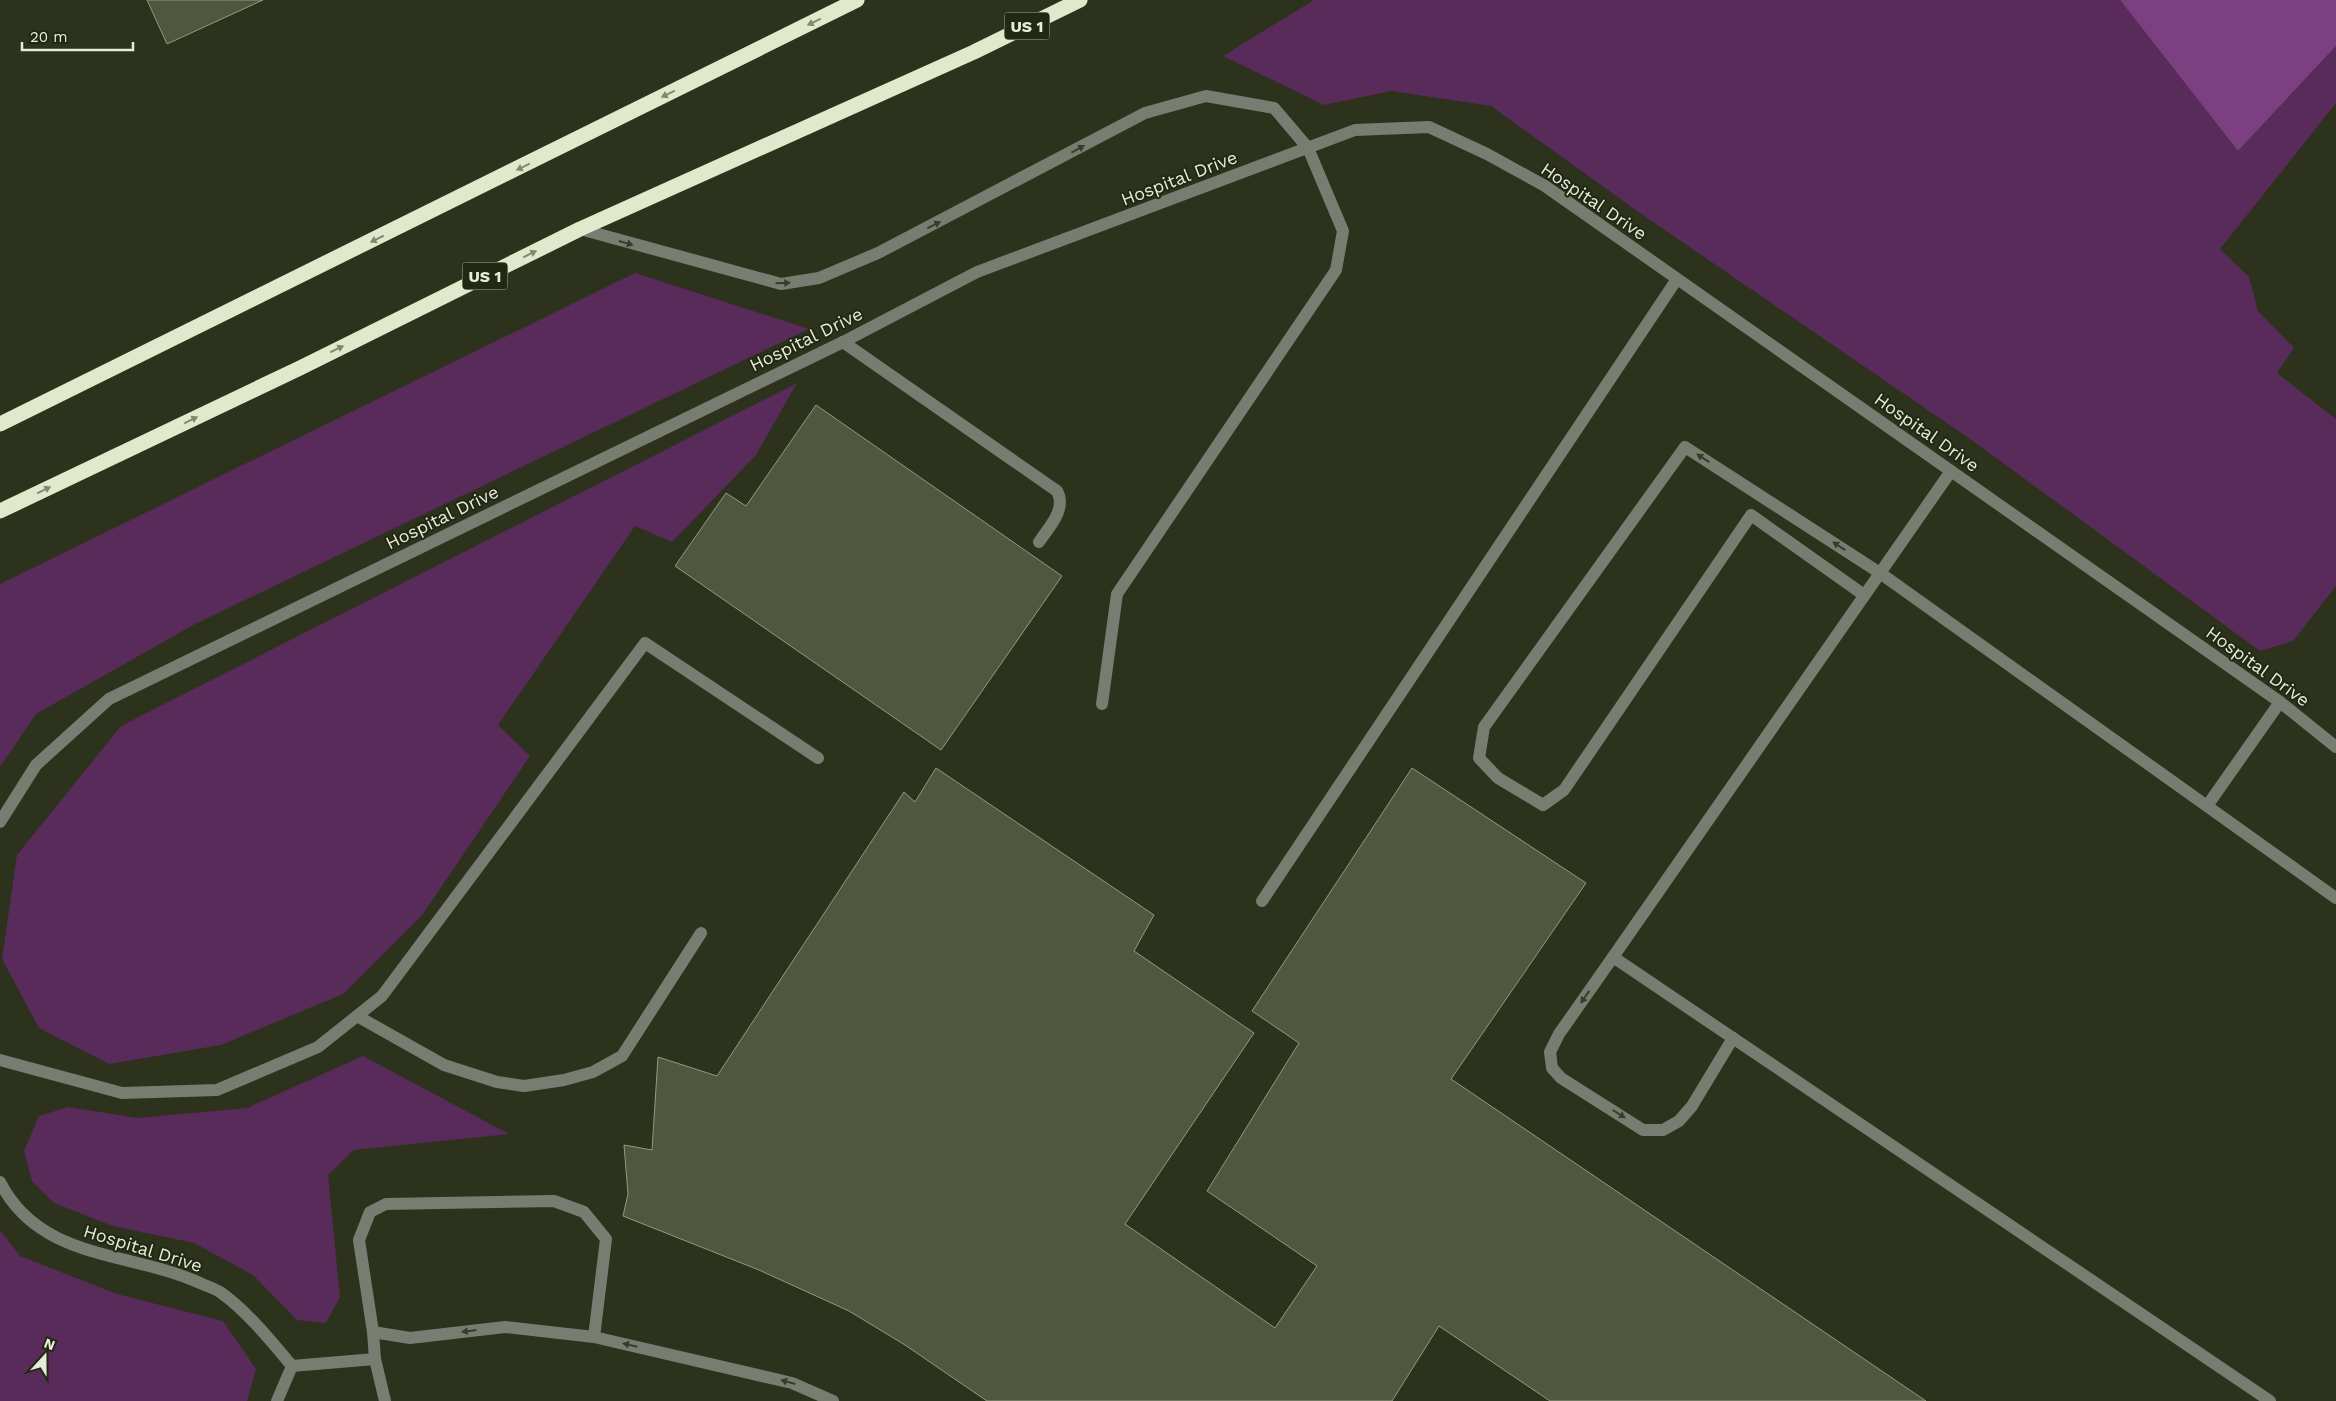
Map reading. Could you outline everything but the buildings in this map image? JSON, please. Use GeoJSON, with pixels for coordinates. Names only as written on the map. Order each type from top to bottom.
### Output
{"type":"FeatureCollection","features":[{"type":"Feature","properties":{"kind":"highway"},"geometry":{"type":"LineString","coordinates":[[0,424],[857,0]]}},
{"type":"Feature","properties":{"kind":"highway","name":"US 1"},"geometry":{"type":"LineString","coordinates":[[0,511],[308,364],[580,229],[974,52],[1080,0]]}},
{"type":"Feature","properties":{"kind":"lane"},"geometry":{"type":"LineString","coordinates":[[580,229],[781,284],[819,278],[878,254],[1145,112],[1206,96],[1274,108],[1308,148],[1343,231],[1336,270],[1117,594],[1102,704]]}},
{"type":"Feature","properties":{"kind":"lane","name":"Hospital Drive"},"geometry":{"type":"LineString","coordinates":[[0,822],[36,765],[108,698],[842,342],[977,272],[1355,130],[1429,127],[1487,154],[1545,186],[2280,702],[2336,747]]}},
{"type":"Feature","properties":{"kind":"lane"},"geometry":{"type":"LineString","coordinates":[[1262,901],[1678,279]]}},
{"type":"Feature","properties":{"kind":"lane"},"geometry":{"type":"LineString","coordinates":[[842,342],[1058,491],[1062,498],[1060,508],[1039,542]]}},
{"type":"Feature","properties":{"kind":"lane"},"geometry":{"type":"LineString","coordinates":[[1864,595],[1751,515],[1564,790],[1543,805],[1498,778],[1479,758],[1484,727],[1686,447],[1880,573],[2336,898]]}},
{"type":"Feature","properties":{"kind":"lane"},"geometry":{"type":"LineString","coordinates":[[1733,1038],[1692,1106],[1679,1121],[1663,1130],[1644,1130],[1561,1078],[1552,1068],[1550,1052],[1559,1034],[1612,957],[1951,471]]}},
{"type":"Feature","properties":{"kind":"lane"},"geometry":{"type":"LineString","coordinates":[[0,1060],[122,1093],[217,1090],[318,1047],[382,996],[645,643],[818,758]]}},
{"type":"Feature","properties":{"kind":"lane"},"geometry":{"type":"LineString","coordinates":[[2206,806],[2280,702]]}},
{"type":"Feature","properties":{"kind":"lane"},"geometry":{"type":"LineString","coordinates":[[356,1016],[444,1064],[497,1082],[524,1086],[564,1080],[593,1072],[622,1056],[700,933]]}},
{"type":"Feature","properties":{"kind":"lane"},"geometry":{"type":"LineString","coordinates":[[1612,957],[2270,1401]]}},
{"type":"Feature","properties":{"kind":"lane","name":"Hospital Drive"},"geometry":{"type":"LineString","coordinates":[[0,1182],[17,1208],[37,1226],[64,1242],[106,1256],[185,1276],[220,1292],[265,1334],[292,1366]]}},
{"type":"Feature","properties":{"kind":"lane"},"geometry":{"type":"LineString","coordinates":[[385,1401],[375,1359],[373,1332],[359,1240],[370,1212],[386,1204],[554,1201],[584,1212],[606,1239],[594,1336]]}},
{"type":"Feature","properties":{"kind":"lane"},"geometry":{"type":"LineString","coordinates":[[373,1332],[410,1338],[505,1327],[594,1336],[792,1383],[833,1401]]}},
{"type":"Feature","properties":{"kind":"lane"},"geometry":{"type":"LineString","coordinates":[[277,1401],[292,1366],[375,1359]]}},
{"type":"Feature","properties":{"kind":"shaded area"},"geometry":{"type":"Polygon","coordinates":[[[1314,0],[2120,0],[2238,151],[2336,46],[2336,103],[2220,249],[2249,277],[2258,311],[2294,348],[2277,373],[2336,419],[2336,586],[2293,641],[2260,651],[1973,441],[1637,211],[1491,106],[1391,91],[1324,105],[1223,56],[1314,0]]]}},
{"type":"Feature","properties":{"kind":"shaded area"},"geometry":{"type":"Polygon","coordinates":[[[2120,0],[2336,0],[2336,46],[2238,151],[2120,0]]]}},
{"type":"Feature","properties":{"kind":"shaded area"},"geometry":{"type":"Polygon","coordinates":[[[635,273],[809,329],[195,624],[36,714],[0,767],[0,584],[635,273]]]}},
{"type":"Feature","properties":{"kind":"shaded area"},"geometry":{"type":"Polygon","coordinates":[[[797,383],[756,455],[672,542],[635,526],[498,725],[530,756],[423,914],[343,994],[221,1045],[109,1064],[39,1028],[2,959],[17,855],[121,726],[797,383]]]}},
{"type":"Feature","properties":{"kind":"shaded area"},"geometry":{"type":"Polygon","coordinates":[[[363,1056],[509,1134],[354,1150],[328,1175],[340,1297],[326,1323],[297,1320],[253,1275],[194,1243],[113,1226],[54,1203],[32,1181],[24,1151],[39,1116],[68,1107],[138,1118],[247,1108],[363,1056]]]}},
{"type":"Feature","properties":{"kind":"shaded area"},"geometry":{"type":"Polygon","coordinates":[[[0,1230],[20,1256],[117,1294],[223,1321],[256,1369],[247,1401],[0,1401],[0,1230]]]}}]}
